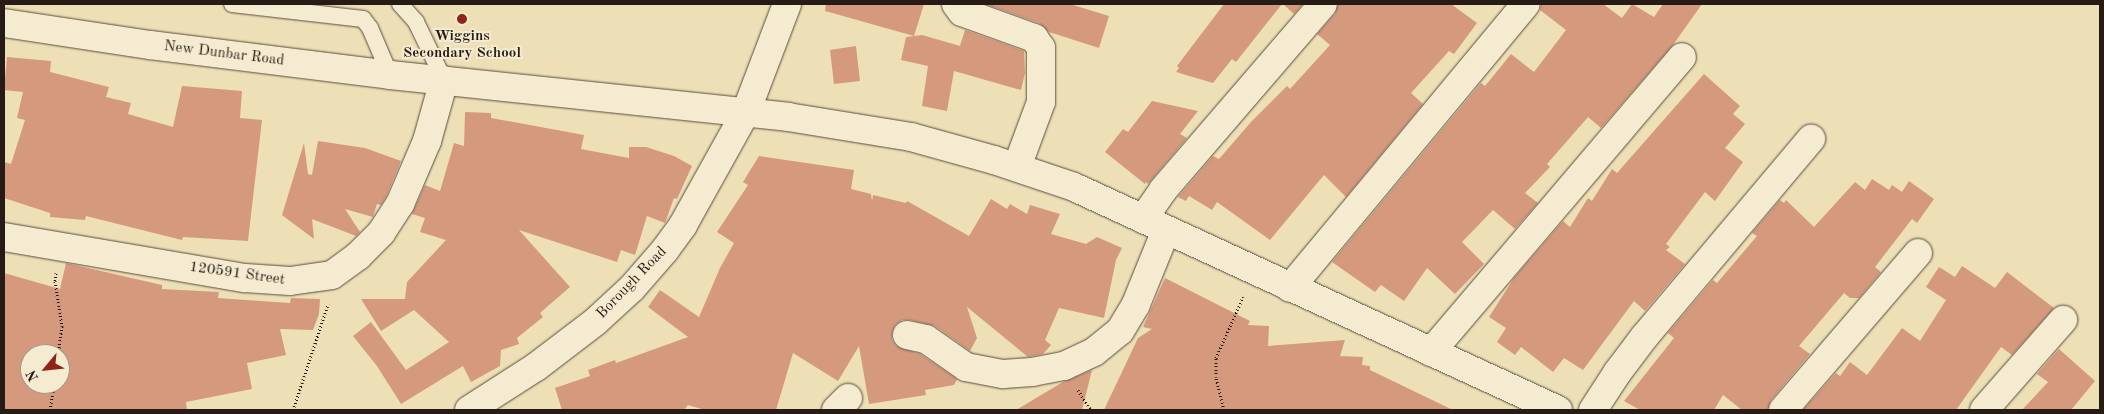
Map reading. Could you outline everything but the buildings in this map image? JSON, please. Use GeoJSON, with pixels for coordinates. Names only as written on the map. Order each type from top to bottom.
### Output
{"type":"FeatureCollection","features":[{"type":"Feature","properties":{"kind":"street","name":"Borough Road"},"geometry":{"type":"LineString","coordinates":[[469,410],[536,367],[595,322],[632,288],[683,225],[746,112],[787,4]]}},
{"type":"Feature","properties":{"kind":"street"},"geometry":{"type":"LineString","coordinates":[[956,4],[962,12],[1034,38],[1041,48],[1043,54],[1041,102],[1017,167]]}},
{"type":"Feature","properties":{"kind":"street"},"geometry":{"type":"LineString","coordinates":[[907,335],[926,339],[966,367],[1003,374],[1032,372],[1064,366],[1094,352],[1120,331],[1136,304],[1162,190],[1324,4]]}},
{"type":"Feature","properties":{"kind":"street"},"geometry":{"type":"LineString","coordinates":[[1290,288],[1526,4]]}},
{"type":"Feature","properties":{"kind":"street","name":"New Dunbar Road"},"geometry":{"type":"LineString","coordinates":[[4,23],[150,45],[390,75],[788,117],[911,137],[1017,167],[1074,187],[1558,410]]}},
{"type":"Feature","properties":{"kind":"street"},"geometry":{"type":"LineString","coordinates":[[1431,352],[1682,57]]}},
{"type":"Feature","properties":{"kind":"street","name":"120591 Street"},"geometry":{"type":"LineString","coordinates":[[4,237],[245,278],[290,281],[332,275],[358,256],[381,233],[400,204],[427,141],[444,80]]}},
{"type":"Feature","properties":{"kind":"street"},"geometry":{"type":"LineString","coordinates":[[1593,410],[1617,373],[1645,336],[1812,139]]}},
{"type":"Feature","properties":{"kind":"street"},"geometry":{"type":"LineString","coordinates":[[1784,410],[1918,253]]}},
{"type":"Feature","properties":{"kind":"street"},"geometry":{"type":"LineString","coordinates":[[1984,410],[2063,320]]}},
{"type":"Feature","properties":{"kind":"lane"},"geometry":{"type":"LineString","coordinates":[[232,4],[363,18]]}},
{"type":"Feature","properties":{"kind":"lane"},"geometry":{"type":"LineString","coordinates":[[350,4],[363,18],[372,33],[390,75]]}},
{"type":"Feature","properties":{"kind":"lane"},"geometry":{"type":"LineString","coordinates":[[400,4],[416,22],[444,80]]}},
{"type":"Feature","properties":{"kind":"path"},"geometry":{"type":"LineString","coordinates":[[59,246],[55,281],[62,326],[59,344]]}},
{"type":"Feature","properties":{"kind":"path"},"geometry":{"type":"LineString","coordinates":[[1224,410],[1216,377],[1216,358],[1255,272]]}},
{"type":"Feature","properties":{"kind":"path"},"geometry":{"type":"LineString","coordinates":[[293,410],[328,312],[332,275]]}},
{"type":"Feature","properties":{"kind":"path"},"geometry":{"type":"LineString","coordinates":[[50,410],[52,394]]}},
{"type":"Feature","properties":{"kind":"place","name":"Wiggins Secondary School"},"geometry":{"type":"Point","coordinates":[462,19]}}]}
